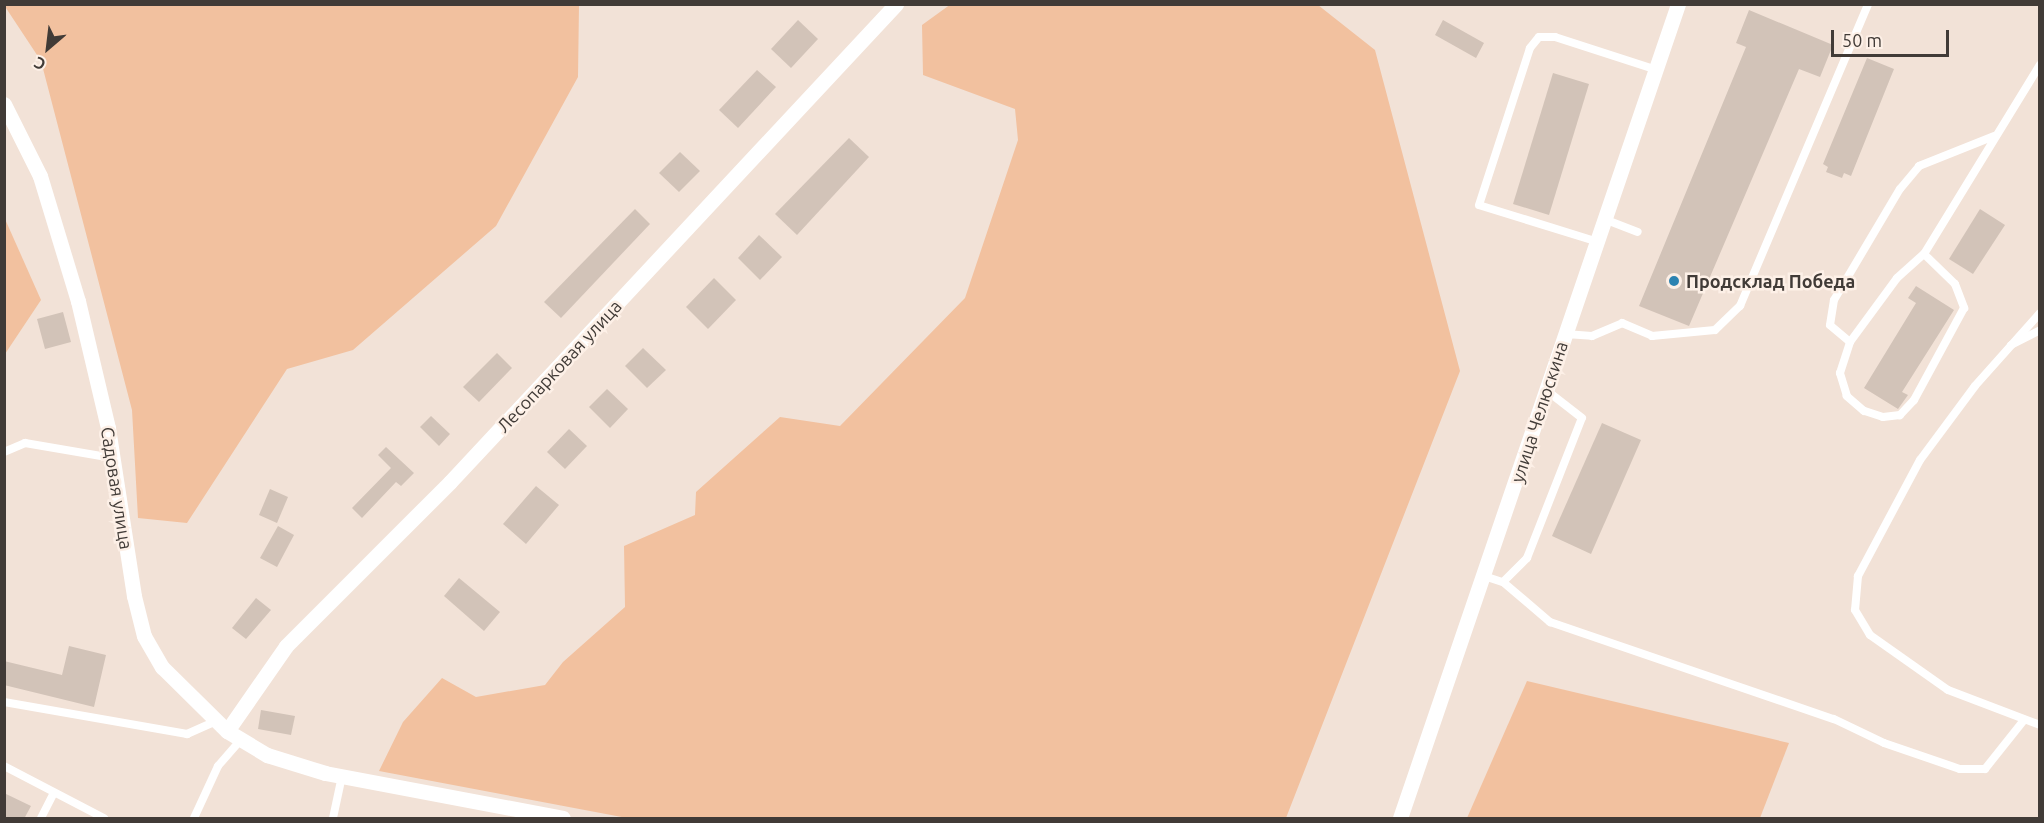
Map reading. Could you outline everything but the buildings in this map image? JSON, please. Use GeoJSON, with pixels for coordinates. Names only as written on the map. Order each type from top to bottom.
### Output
{"type":"FeatureCollection","features":[{"type":"Feature","properties":{"kind":"street","name":"Лесопарковая улица"},"geometry":{"type":"LineString","coordinates":[[221,726],[286,646],[450,482],[896,4]]}},
{"type":"Feature","properties":{"kind":"street","name":"улица Челюскина"},"geometry":{"type":"LineString","coordinates":[[1400,819],[1484,576],[1602,219],[1678,4]]}},
{"type":"Feature","properties":{"kind":"street","name":"Садовая улица"},"geometry":{"type":"LineString","coordinates":[[4,104],[40,176],[78,301],[113,458],[134,596],[144,636],[162,667],[221,726],[267,756],[342,776],[563,819]]}},
{"type":"Feature","properties":{"kind":"lane"},"geometry":{"type":"LineString","coordinates":[[1565,334],[1592,336],[1622,322],[1652,336],[1716,330],[1740,306],[1868,4]]}},
{"type":"Feature","properties":{"kind":"lane"},"geometry":{"type":"LineString","coordinates":[[1595,241],[1479,205],[1530,48],[1539,37],[1555,37],[1654,69]]}},
{"type":"Feature","properties":{"kind":"lane"},"geometry":{"type":"LineString","coordinates":[[1924,254],[1955,284],[1964,308],[1914,400],[1900,415],[1883,417],[1864,411],[1847,396],[1840,374],[1851,342],[1897,278],[1924,254],[1994,136],[2040,65]]}},
{"type":"Feature","properties":{"kind":"lane"},"geometry":{"type":"LineString","coordinates":[[1851,342],[1830,325],[1834,300],[1900,189],[1919,166],[1994,136]]}},
{"type":"Feature","properties":{"kind":"lane"},"geometry":{"type":"LineString","coordinates":[[1602,219],[1638,232]]}},
{"type":"Feature","properties":{"kind":"lane"},"geometry":{"type":"LineString","coordinates":[[2040,313],[2007,347],[1920,460],[1858,576],[1855,610],[1870,635],[1905,662],[1948,690],[2040,725]]}},
{"type":"Feature","properties":{"kind":"lane"},"geometry":{"type":"LineString","coordinates":[[2007,347],[2040,330]]}},
{"type":"Feature","properties":{"kind":"lane"},"geometry":{"type":"LineString","coordinates":[[1503,582],[1527,558],[1582,418],[1546,390]]}},
{"type":"Feature","properties":{"kind":"lane"},"geometry":{"type":"LineString","coordinates":[[4,452],[25,443],[113,458]]}},
{"type":"Feature","properties":{"kind":"lane"},"geometry":{"type":"LineString","coordinates":[[1484,576],[1503,582],[1550,622],[1834,719],[1884,744],[1950,766],[1975,771],[1985,769],[2024,720]]}},
{"type":"Feature","properties":{"kind":"lane"},"geometry":{"type":"LineString","coordinates":[[4,702],[187,734],[221,726]]}},
{"type":"Feature","properties":{"kind":"lane"},"geometry":{"type":"LineString","coordinates":[[194,819],[218,766],[242,740]]}},
{"type":"Feature","properties":{"kind":"lane"},"geometry":{"type":"LineString","coordinates":[[4,766],[104,819]]}},
{"type":"Feature","properties":{"kind":"lane"},"geometry":{"type":"LineString","coordinates":[[333,819],[342,776]]}},
{"type":"Feature","properties":{"kind":"lane"},"geometry":{"type":"LineString","coordinates":[[41,819],[53,794]]}},
{"type":"Feature","properties":{"kind":"shaded area"},"geometry":{"type":"Polygon","coordinates":[[[951,4],[1318,5],[1375,50],[1460,371],[1286,818],[627,818],[379,771],[403,722],[442,678],[476,697],[545,685],[563,662],[625,607],[624,546],[695,515],[696,492],[780,417],[840,426],[965,298],[1018,140],[1015,109],[923,75],[922,25],[951,4]]]}},
{"type":"Feature","properties":{"kind":"shaded area"},"geometry":{"type":"Polygon","coordinates":[[[4,5],[579,5],[578,77],[496,226],[353,350],[287,369],[187,523],[138,518],[132,410],[41,61],[4,5]]]}},
{"type":"Feature","properties":{"kind":"shaded area"},"geometry":{"type":"Polygon","coordinates":[[[5,219],[41,300],[4,354],[5,219]]]}},
{"type":"Feature","properties":{"kind":"shaded area"},"geometry":{"type":"Polygon","coordinates":[[[1527,681],[1789,743],[1760,818],[1467,818],[1527,681]]]}},
{"type":"Feature","properties":{"kind":"place","name":"Продсклад Победа"},"geometry":{"type":"Point","coordinates":[1674,281]}}]}
